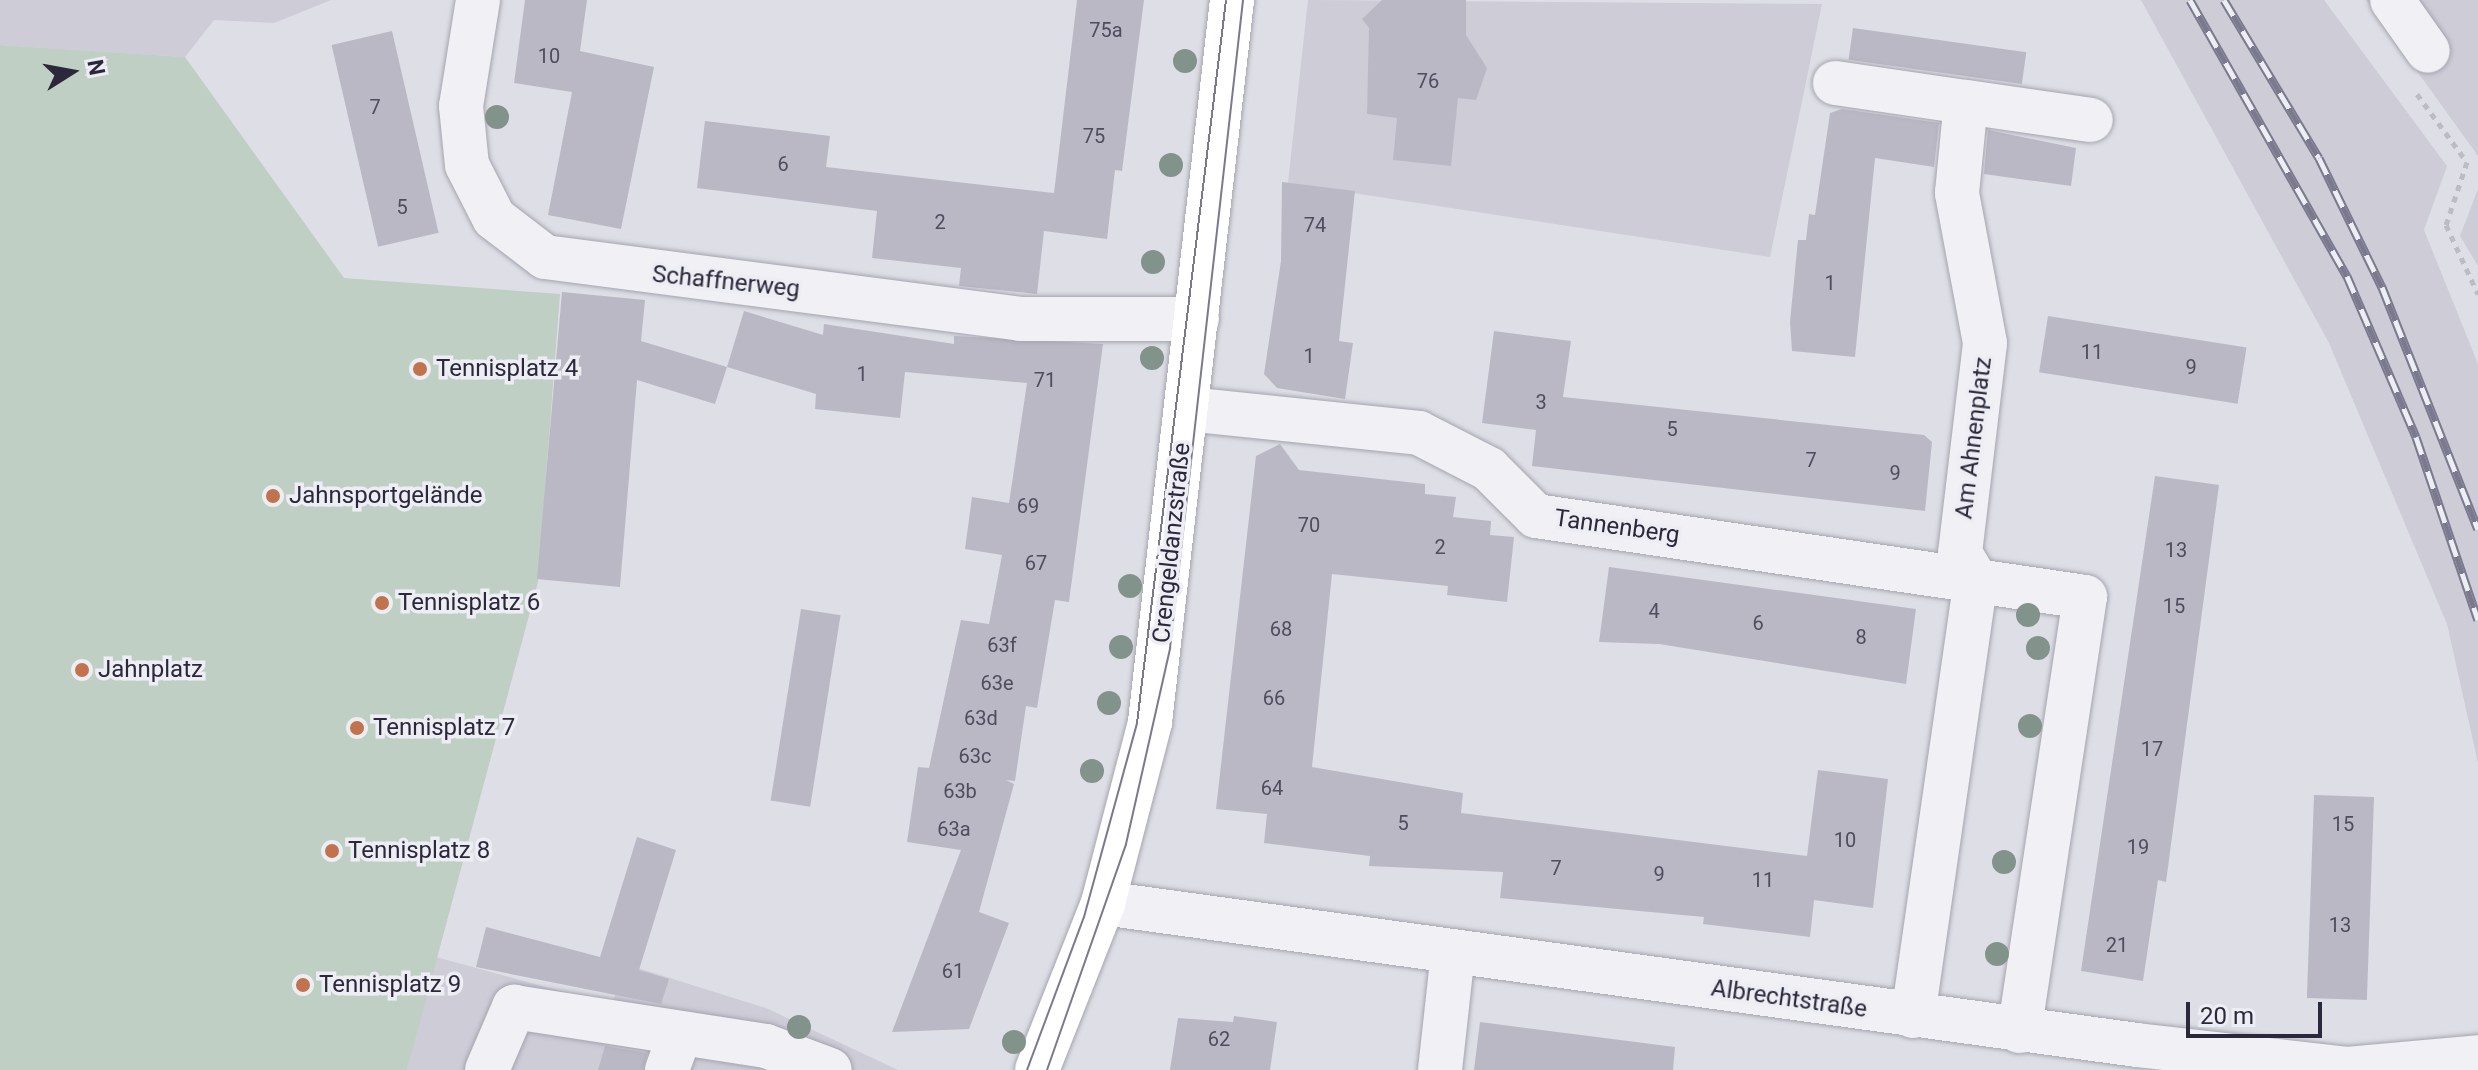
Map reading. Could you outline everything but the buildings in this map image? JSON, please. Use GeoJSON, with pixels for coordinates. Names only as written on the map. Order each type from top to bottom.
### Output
{"type":"FeatureCollection","features":[{"type":"Feature","properties":{"kind":"main road","name":"Crengeldanzstraße"},"geometry":{"type":"LineString","coordinates":[[1037,1070],[1103,903],[1150,722],[1232,0]]}},
{"type":"Feature","properties":{"kind":"street","name":"Schaffnerweg"},"geometry":{"type":"LineString","coordinates":[[478,0],[461,106],[467,165],[494,218],[545,257],[1020,319],[1197,319]]}},
{"type":"Feature","properties":{"kind":"street"},"geometry":{"type":"LineString","coordinates":[[2392,0],[2420,69]]}},
{"type":"Feature","properties":{"kind":"street"},"geometry":{"type":"LineString","coordinates":[[1835,83],[2091,120]]}},
{"type":"Feature","properties":{"kind":"street","name":"Am Ahnenplatz"},"geometry":{"type":"LineString","coordinates":[[1966,102],[1957,193],[1985,343],[1960,553],[1976,580]]}},
{"type":"Feature","properties":{"kind":"street","name":"Tannenberg"},"geometry":{"type":"LineString","coordinates":[[1187,409],[1419,433],[1489,469],[1536,516],[2085,597],[2019,1031]]}},
{"type":"Feature","properties":{"kind":"street"},"geometry":{"type":"LineString","coordinates":[[1913,1016],[1976,580]]}},
{"type":"Feature","properties":{"kind":"street","name":"Albrechtstraße"},"geometry":{"type":"LineString","coordinates":[[1103,903],[2019,1031],[2135,1058],[2347,1069],[2478,1057]]}},
{"type":"Feature","properties":{"kind":"street"},"geometry":{"type":"LineString","coordinates":[[1440,1070],[1453,953]]}},
{"type":"Feature","properties":{"kind":"street"},"geometry":{"type":"LineString","coordinates":[[487,1070],[514,1007],[674,1052],[766,1046],[830,1070]]}},
{"type":"Feature","properties":{"kind":"path"},"geometry":{"type":"LineString","coordinates":[[2420,69],[2467,162],[2446,225],[2478,294]]}},
{"type":"Feature","properties":{"kind":"shaded area"},"geometry":{"type":"Polygon","coordinates":[[[0,0],[331,0],[274,23],[214,20],[185,57],[0,45],[0,0]]]}},
{"type":"Feature","properties":{"kind":"shaded area"},"geometry":{"type":"Polygon","coordinates":[[[1308,0],[1822,4],[1770,257],[1288,183],[1308,0]]]}},
{"type":"Feature","properties":{"kind":"shaded area"},"geometry":{"type":"Polygon","coordinates":[[[2141,0],[2324,0],[2447,166],[2424,230],[2478,364],[2478,763],[2447,624],[2329,343],[2141,0]]]}},
{"type":"Feature","properties":{"kind":"shaded area"},"geometry":{"type":"Polygon","coordinates":[[[2366,0],[2478,0],[2478,156],[2366,0]]]}},
{"type":"Feature","properties":{"kind":"shaded area"},"geometry":{"type":"Polygon","coordinates":[[[2478,189],[2478,266],[2460,236],[2478,189]]]}},
{"type":"Feature","properties":{"kind":"shaded area"},"geometry":{"type":"Polygon","coordinates":[[[436,957],[612,1005],[625,964],[766,1008],[898,1070],[407,1070],[436,957]]]}},
{"type":"Feature","properties":{"kind":"green space","name":"Jahnsportgelände"},"geometry":{"type":"Polygon","coordinates":[[[0,45],[185,57],[344,278],[560,294],[538,582],[407,1070],[0,1070],[0,45]]]}},
{"type":"Feature","properties":{"kind":"tram line"},"geometry":{"type":"LineString","coordinates":[[1027,1070],[1084,917],[1137,723],[1226,0]]}},
{"type":"Feature","properties":{"kind":"tram line"},"geometry":{"type":"LineString","coordinates":[[1047,1070],[1126,844],[1170,648],[1243,0]]}},
{"type":"Feature","properties":{"kind":"railway"},"geometry":{"type":"LineString","coordinates":[[2190,0],[2347,276],[2416,437],[2478,620]]}},
{"type":"Feature","properties":{"kind":"railway"},"geometry":{"type":"LineString","coordinates":[[2224,0],[2319,158],[2382,287],[2478,529]]}},
{"type":"Feature","properties":{"kind":"place","name":"Tennisplatz 4"},"geometry":{"type":"Point","coordinates":[420,369]}},
{"type":"Feature","properties":{"kind":"place","name":"Jahnsportgelände"},"geometry":{"type":"Point","coordinates":[273,496]}},
{"type":"Feature","properties":{"kind":"place","name":"Tennisplatz 6"},"geometry":{"type":"Point","coordinates":[382,603]}},
{"type":"Feature","properties":{"kind":"place","name":"Jahnplatz"},"geometry":{"type":"Point","coordinates":[82,670]}},
{"type":"Feature","properties":{"kind":"place","name":"Tennisplatz 7"},"geometry":{"type":"Point","coordinates":[357,728]}},
{"type":"Feature","properties":{"kind":"place","name":"Tennisplatz 8"},"geometry":{"type":"Point","coordinates":[332,851]}},
{"type":"Feature","properties":{"kind":"place","name":"Tennisplatz 9"},"geometry":{"type":"Point","coordinates":[303,985]}}]}
